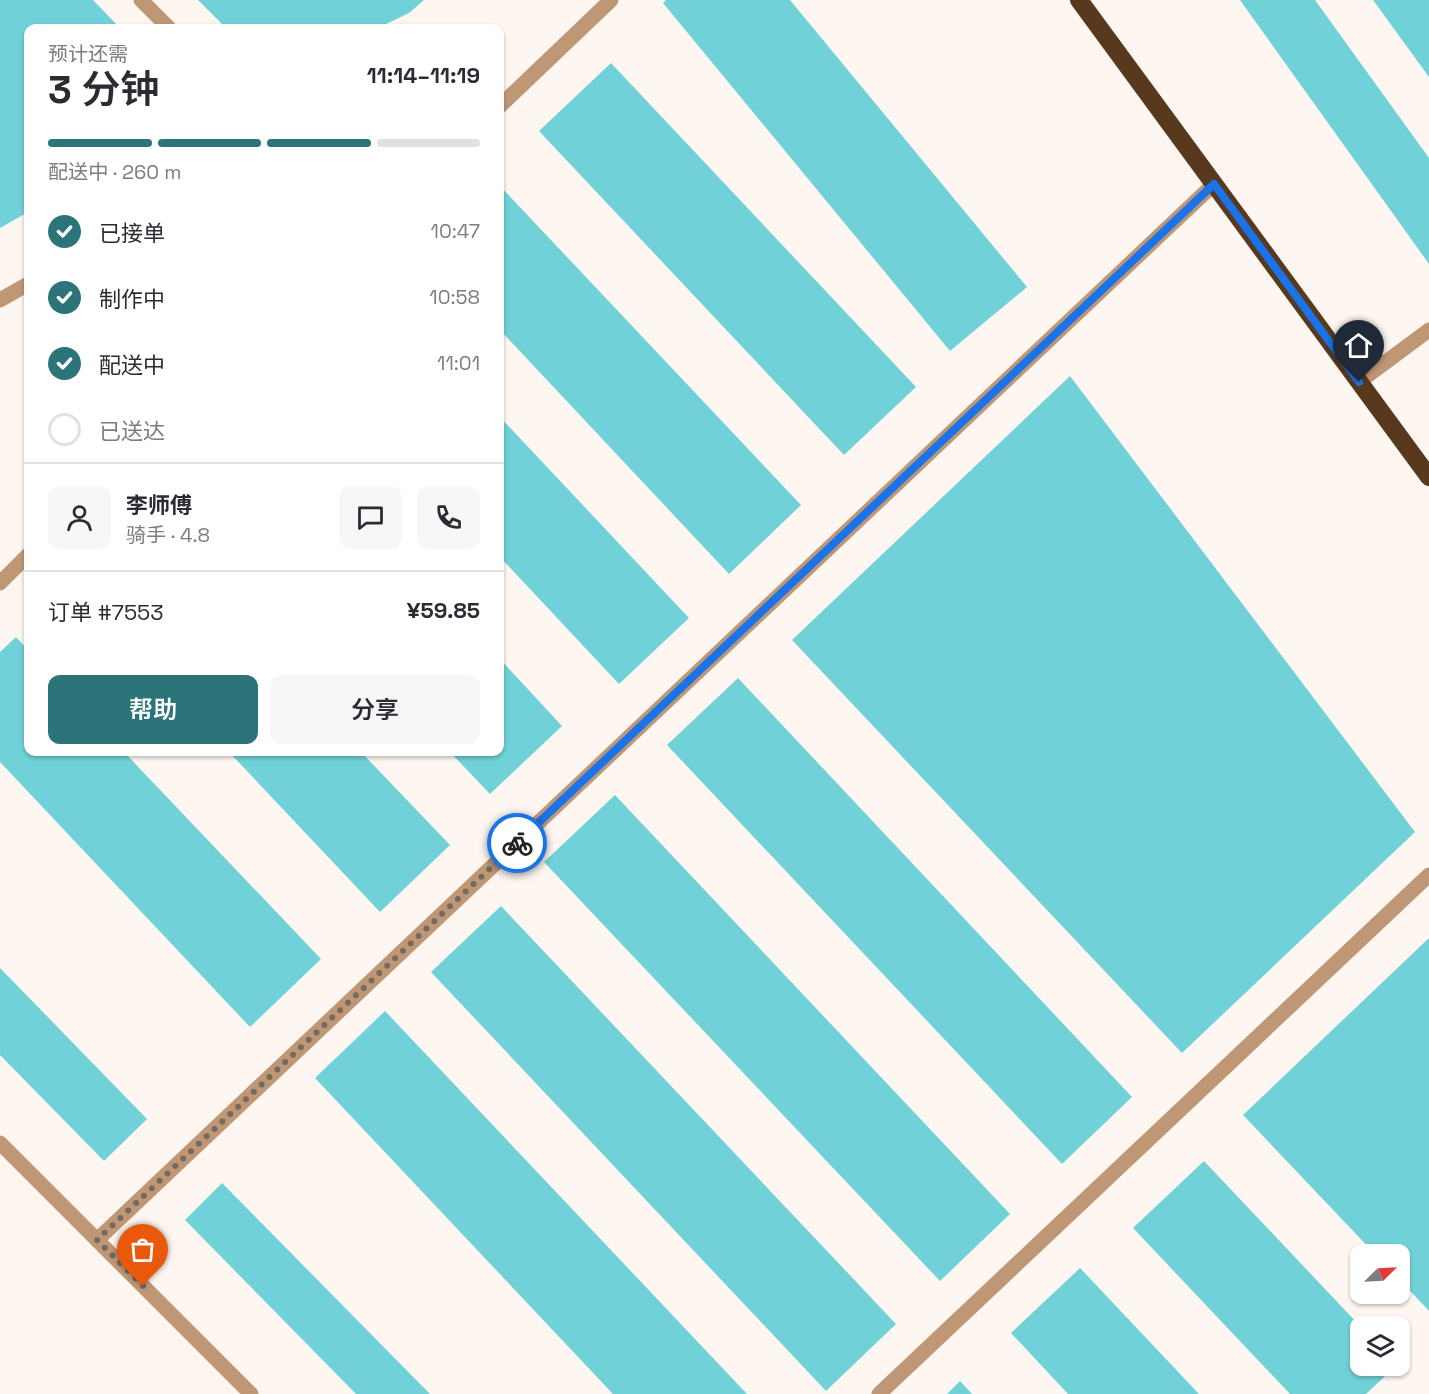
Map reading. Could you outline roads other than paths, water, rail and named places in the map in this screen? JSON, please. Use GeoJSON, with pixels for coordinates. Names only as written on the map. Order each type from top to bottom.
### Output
{"type":"FeatureCollection","features":[{"type":"Feature","properties":{"kind":"highway"},"geometry":{"type":"LineString","coordinates":[[1079,0],[1429,477]]}},
{"type":"Feature","properties":{"kind":"street"},"geometry":{"type":"LineString","coordinates":[[141,0],[165,24]]}},
{"type":"Feature","properties":{"kind":"street"},"geometry":{"type":"LineString","coordinates":[[504,102],[611,0]]}},
{"type":"Feature","properties":{"kind":"street"},"geometry":{"type":"LineString","coordinates":[[97,1240],[1214,184]]}},
{"type":"Feature","properties":{"kind":"street"},"geometry":{"type":"LineString","coordinates":[[0,300],[24,286]]}},
{"type":"Feature","properties":{"kind":"street"},"geometry":{"type":"LineString","coordinates":[[1359,382],[1429,330]]}},
{"type":"Feature","properties":{"kind":"street"},"geometry":{"type":"LineString","coordinates":[[0,583],[24,559]]}},
{"type":"Feature","properties":{"kind":"street"},"geometry":{"type":"LineString","coordinates":[[879,1394],[1429,875]]}},
{"type":"Feature","properties":{"kind":"street"},"geometry":{"type":"LineString","coordinates":[[0,1143],[251,1394]]}}]}
